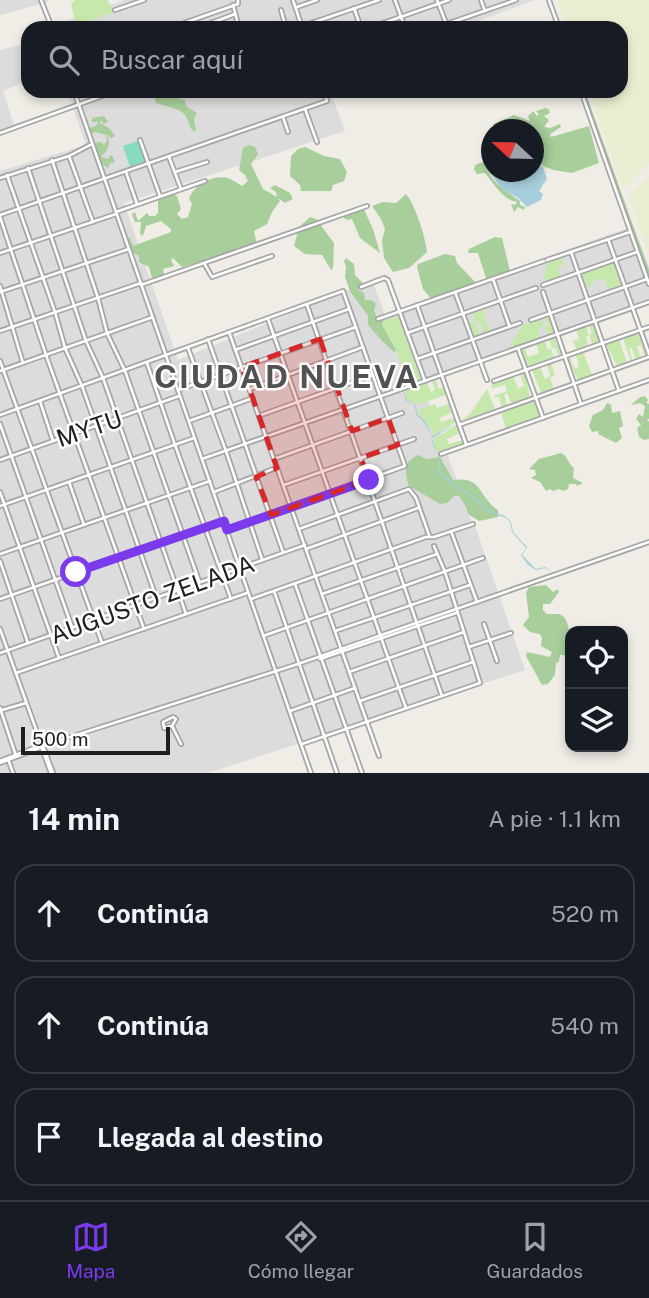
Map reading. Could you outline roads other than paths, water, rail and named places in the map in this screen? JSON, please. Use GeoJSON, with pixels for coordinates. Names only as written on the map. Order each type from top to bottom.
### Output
{"type":"FeatureCollection","features":[{"type":"Feature","properties":{"kind":"street"},"geometry":{"type":"LineString","coordinates":[[41,0],[49,21]]}},
{"type":"Feature","properties":{"kind":"street"},"geometry":{"type":"LineString","coordinates":[[115,10],[144,0]]}},
{"type":"Feature","properties":{"kind":"street"},"geometry":{"type":"LineString","coordinates":[[189,21],[238,4],[238,0]]}},
{"type":"Feature","properties":{"kind":"street"},"geometry":{"type":"LineString","coordinates":[[293,0],[300,21]]}},
{"type":"Feature","properties":{"kind":"street"},"geometry":{"type":"LineString","coordinates":[[296,8],[317,0]]}},
{"type":"Feature","properties":{"kind":"street"},"geometry":{"type":"LineString","coordinates":[[363,0],[365,5]]}},
{"type":"Feature","properties":{"kind":"street"},"geometry":{"type":"LineString","coordinates":[[319,21],[379,0]]}},
{"type":"Feature","properties":{"kind":"street"},"geometry":{"type":"LineString","coordinates":[[395,0],[402,21]]}},
{"type":"Feature","properties":{"kind":"street"},"geometry":{"type":"LineString","coordinates":[[389,21],[449,0]]}},
{"type":"Feature","properties":{"kind":"street"},"geometry":{"type":"LineString","coordinates":[[481,0],[485,11]]}},
{"type":"Feature","properties":{"kind":"street"},"geometry":{"type":"LineString","coordinates":[[455,21],[516,0]]}},
{"type":"Feature","properties":{"kind":"street"},"geometry":{"type":"LineString","coordinates":[[549,0],[556,21]]}},
{"type":"Feature","properties":{"kind":"street"},"geometry":{"type":"LineString","coordinates":[[438,2],[445,21]]}},
{"type":"Feature","properties":{"kind":"street"},"geometry":{"type":"LineString","coordinates":[[233,5],[237,21]]}},
{"type":"Feature","properties":{"kind":"street"},"geometry":{"type":"LineString","coordinates":[[354,8],[359,21]]}},
{"type":"Feature","properties":{"kind":"street"},"geometry":{"type":"LineString","coordinates":[[281,10],[284,21]]}},
{"type":"Feature","properties":{"kind":"street"},"geometry":{"type":"LineString","coordinates":[[217,21],[235,14]]}},
{"type":"Feature","properties":{"kind":"street"},"geometry":{"type":"LineString","coordinates":[[76,98],[311,773]]}},
{"type":"Feature","properties":{"kind":"street"},"geometry":{"type":"LineString","coordinates":[[0,133],[96,98]]}},
{"type":"Feature","properties":{"kind":"street"},"geometry":{"type":"LineString","coordinates":[[144,629],[46,355],[0,216],[283,117],[327,101],[326,98]]}},
{"type":"Feature","properties":{"kind":"street"},"geometry":{"type":"LineString","coordinates":[[583,98],[649,284]]}},
{"type":"Feature","properties":{"kind":"street"},"geometry":{"type":"LineString","coordinates":[[305,109],[317,142]]}},
{"type":"Feature","properties":{"kind":"street"},"geometry":{"type":"LineString","coordinates":[[283,117],[288,132]]}},
{"type":"Feature","properties":{"kind":"street"},"geometry":{"type":"LineString","coordinates":[[140,139],[160,196]]}},
{"type":"Feature","properties":{"kind":"street"},"geometry":{"type":"LineString","coordinates":[[0,178],[69,156],[92,144]]}},
{"type":"Feature","properties":{"kind":"street"},"geometry":{"type":"LineString","coordinates":[[69,156],[93,222]]}},
{"type":"Feature","properties":{"kind":"street"},"geometry":{"type":"LineString","coordinates":[[169,156],[181,189]]}},
{"type":"Feature","properties":{"kind":"street"},"geometry":{"type":"LineString","coordinates":[[52,160],[107,333],[125,371],[199,581]]}},
{"type":"Feature","properties":{"kind":"street"},"geometry":{"type":"LineString","coordinates":[[175,172],[207,162]]}},
{"type":"Feature","properties":{"kind":"street"},"geometry":{"type":"LineString","coordinates":[[29,168],[86,341],[103,378],[186,614]]}},
{"type":"Feature","properties":{"kind":"street"},"geometry":{"type":"LineString","coordinates":[[126,172],[137,204]]}},
{"type":"Feature","properties":{"kind":"street"},"geometry":{"type":"LineString","coordinates":[[7,175],[65,348],[82,386],[127,509],[156,597]]}},
{"type":"Feature","properties":{"kind":"street"},"geometry":{"type":"LineString","coordinates":[[0,253],[205,181]]}},
{"type":"Feature","properties":{"kind":"street"},"geometry":{"type":"LineString","coordinates":[[0,331],[367,206]]}},
{"type":"Feature","properties":{"kind":"street"},"geometry":{"type":"LineString","coordinates":[[378,318],[630,232]]}},
{"type":"Feature","properties":{"kind":"street"},"geometry":{"type":"LineString","coordinates":[[459,422],[649,356],[608,239]]}},
{"type":"Feature","properties":{"kind":"street"},"geometry":{"type":"LineString","coordinates":[[1,292],[129,249]]}},
{"type":"Feature","properties":{"kind":"street"},"geometry":{"type":"LineString","coordinates":[[571,252],[619,391]]}},
{"type":"Feature","properties":{"kind":"street"},"geometry":{"type":"LineString","coordinates":[[543,285],[637,252]]}},
{"type":"Feature","properties":{"kind":"street"},"geometry":{"type":"LineString","coordinates":[[204,263],[212,277],[272,256]]}},
{"type":"Feature","properties":{"kind":"street"},"geometry":{"type":"LineString","coordinates":[[361,286],[386,279],[425,381]]}},
{"type":"Feature","properties":{"kind":"street"},"geometry":{"type":"LineString","coordinates":[[493,279],[510,327]]}},
{"type":"Feature","properties":{"kind":"street"},"geometry":{"type":"LineString","coordinates":[[531,320],[647,279]]}},
{"type":"Feature","properties":{"kind":"street"},"geometry":{"type":"LineString","coordinates":[[0,286],[23,363]]}},
{"type":"Feature","properties":{"kind":"street"},"geometry":{"type":"LineString","coordinates":[[407,333],[536,288]]}},
{"type":"Feature","properties":{"kind":"street"},"geometry":{"type":"LineString","coordinates":[[0,415],[343,291],[405,466],[227,530]]}},
{"type":"Feature","properties":{"kind":"street"},"geometry":{"type":"LineString","coordinates":[[455,292],[487,380]]}},
{"type":"Feature","properties":{"kind":"street"},"geometry":{"type":"LineString","coordinates":[[543,292],[581,404]]}},
{"type":"Feature","properties":{"kind":"street"},"geometry":{"type":"LineString","coordinates":[[202,459],[649,302]]}},
{"type":"Feature","properties":{"kind":"street"},"geometry":{"type":"LineString","coordinates":[[307,305],[442,696]]}},
{"type":"Feature","properties":{"kind":"street"},"geometry":{"type":"LineString","coordinates":[[417,305],[467,445]]}},
{"type":"Feature","properties":{"kind":"street"},"geometry":{"type":"LineString","coordinates":[[235,350],[349,309]]}},
{"type":"Feature","properties":{"kind":"street"},"geometry":{"type":"LineString","coordinates":[[1,370],[153,317]]}},
{"type":"Feature","properties":{"kind":"street"},"geometry":{"type":"LineString","coordinates":[[268,318],[405,708]]}},
{"type":"Feature","properties":{"kind":"street"},"geometry":{"type":"LineString","coordinates":[[417,359],[520,323]]}},
{"type":"Feature","properties":{"kind":"street"},"geometry":{"type":"LineString","coordinates":[[178,390],[356,327]]}},
{"type":"Feature","properties":{"kind":"street"},"geometry":{"type":"LineString","coordinates":[[494,381],[649,327]]}},
{"type":"Feature","properties":{"kind":"street"},"geometry":{"type":"LineString","coordinates":[[229,332],[379,756]]}},
{"type":"Feature","properties":{"kind":"street"},"geometry":{"type":"LineString","coordinates":[[208,339],[283,552]]}},
{"type":"Feature","properties":{"kind":"street"},"geometry":{"type":"LineString","coordinates":[[187,347],[262,559]]}},
{"type":"Feature","properties":{"kind":"street"},"geometry":{"type":"LineString","coordinates":[[250,389],[363,347]]}},
{"type":"Feature","properties":{"kind":"street"},"geometry":{"type":"LineString","coordinates":[[518,348],[543,418]]}},
{"type":"Feature","properties":{"kind":"street"},"geometry":{"type":"LineString","coordinates":[[0,362],[102,643]]}},
{"type":"Feature","properties":{"kind":"street"},"geometry":{"type":"LineString","coordinates":[[147,363],[231,599]]}},
{"type":"Feature","properties":{"kind":"street"},"geometry":{"type":"LineString","coordinates":[[259,416],[373,375]]}},
{"type":"Feature","properties":{"kind":"street"},"geometry":{"type":"LineString","coordinates":[[441,454],[649,380]]}},
{"type":"Feature","properties":{"kind":"street","name":"MYTU"},"geometry":{"type":"LineString","coordinates":[[0,460],[179,396]]}},
{"type":"Feature","properties":{"kind":"street"},"geometry":{"type":"LineString","coordinates":[[188,421],[253,398]]}},
{"type":"Feature","properties":{"kind":"street"},"geometry":{"type":"LineString","coordinates":[[40,400],[53,440]]}},
{"type":"Feature","properties":{"kind":"street"},"geometry":{"type":"LineString","coordinates":[[274,459],[402,413]]}},
{"type":"Feature","properties":{"kind":"street"},"geometry":{"type":"LineString","coordinates":[[0,424],[72,627]]}},
{"type":"Feature","properties":{"kind":"street"},"geometry":{"type":"LineString","coordinates":[[2,506],[194,438]]}},
{"type":"Feature","properties":{"kind":"street"},"geometry":{"type":"LineString","coordinates":[[284,485],[414,439]]}},
{"type":"Feature","properties":{"kind":"street"},"geometry":{"type":"LineString","coordinates":[[214,492],[277,468]]}},
{"type":"Feature","properties":{"kind":"street"},"geometry":{"type":"LineString","coordinates":[[0,554],[210,481]]}},
{"type":"Feature","properties":{"kind":"street"},"geometry":{"type":"LineString","coordinates":[[69,482],[84,525]]}},
{"type":"Feature","properties":{"kind":"street"},"geometry":{"type":"LineString","coordinates":[[299,529],[409,489],[416,498],[430,537]]}},
{"type":"Feature","properties":{"kind":"street"},"geometry":{"type":"LineString","coordinates":[[0,492],[2,506],[58,658]]}},
{"type":"Feature","properties":{"kind":"street","name":"AUGUSTO ZELADA"},"geometry":{"type":"LineString","coordinates":[[0,653],[262,559],[345,535],[420,508]]}},
{"type":"Feature","properties":{"kind":"street"},"geometry":{"type":"LineString","coordinates":[[0,599],[224,521]]}},
{"type":"Feature","properties":{"kind":"street"},"geometry":{"type":"LineString","coordinates":[[251,600],[392,549],[473,524]]}},
{"type":"Feature","properties":{"kind":"street"},"geometry":{"type":"LineString","coordinates":[[451,531],[477,602]]}},
{"type":"Feature","properties":{"kind":"street"},"geometry":{"type":"LineString","coordinates":[[0,762],[380,638],[649,542]]}},
{"type":"Feature","properties":{"kind":"street"},"geometry":{"type":"LineString","coordinates":[[301,744],[480,683],[445,572],[434,546]]}},
{"type":"Feature","properties":{"kind":"street"},"geometry":{"type":"LineString","coordinates":[[322,594],[437,554]]}},
{"type":"Feature","properties":{"kind":"street"},"geometry":{"type":"LineString","coordinates":[[263,635],[483,558]]}},
{"type":"Feature","properties":{"kind":"street"},"geometry":{"type":"LineString","coordinates":[[0,561],[28,643]]}},
{"type":"Feature","properties":{"kind":"street"},"geometry":{"type":"LineString","coordinates":[[295,584],[362,773]]}},
{"type":"Feature","properties":{"kind":"street"},"geometry":{"type":"LineString","coordinates":[[334,631],[470,585]]}},
{"type":"Feature","properties":{"kind":"street"},"geometry":{"type":"LineString","coordinates":[[274,591],[337,773]]}},
{"type":"Feature","properties":{"kind":"street"},"geometry":{"type":"LineString","coordinates":[[16,673],[248,593]]}},
{"type":"Feature","properties":{"kind":"street"},"geometry":{"type":"LineString","coordinates":[[484,624],[497,661]]}},
{"type":"Feature","properties":{"kind":"street"},"geometry":{"type":"LineString","coordinates":[[0,629],[52,773]]}},
{"type":"Feature","properties":{"kind":"street"},"geometry":{"type":"LineString","coordinates":[[349,672],[464,632]]}},
{"type":"Feature","properties":{"kind":"street"},"geometry":{"type":"LineString","coordinates":[[469,647],[512,633]]}},
{"type":"Feature","properties":{"kind":"street"},"geometry":{"type":"LineString","coordinates":[[360,701],[474,662]]}},
{"type":"Feature","properties":{"kind":"street"},"geometry":{"type":"LineString","coordinates":[[290,710],[355,688]]}},
{"type":"Feature","properties":{"kind":"street"},"geometry":{"type":"LineString","coordinates":[[16,756],[0,710],[26,703]]}},
{"type":"Feature","properties":{"kind":"street"},"geometry":{"type":"LineString","coordinates":[[172,726],[181,744]]}},
{"type":"Feature","properties":{"kind":"street"},"geometry":{"type":"LineString","coordinates":[[8,759],[13,773]]}},
{"type":"Feature","properties":{"kind":"water"},"geometry":{"type":"Polygon","coordinates":[[[544,170],[547,179],[539,191],[543,194],[541,200],[527,207],[497,182],[544,182],[544,170]]]}},
{"type":"Feature","properties":{"kind":"water"},"geometry":{"type":"Polygon","coordinates":[[[404,389],[406,399],[415,404],[418,415],[427,424],[431,435],[417,416],[414,404],[405,400],[404,389]]]}},
{"type":"Feature","properties":{"kind":"water"},"geometry":{"type":"Polygon","coordinates":[[[437,454],[440,473],[490,511],[505,516],[511,522],[513,532],[527,547],[522,555],[536,569],[545,567],[554,573],[545,568],[536,570],[528,565],[521,555],[526,548],[512,532],[510,522],[489,512],[439,474],[437,454]]]}},
{"type":"Feature","properties":{"kind":"district","name":"CIUDAD NUEVA"},"geometry":{"type":"Point","coordinates":[287,376]}}]}
